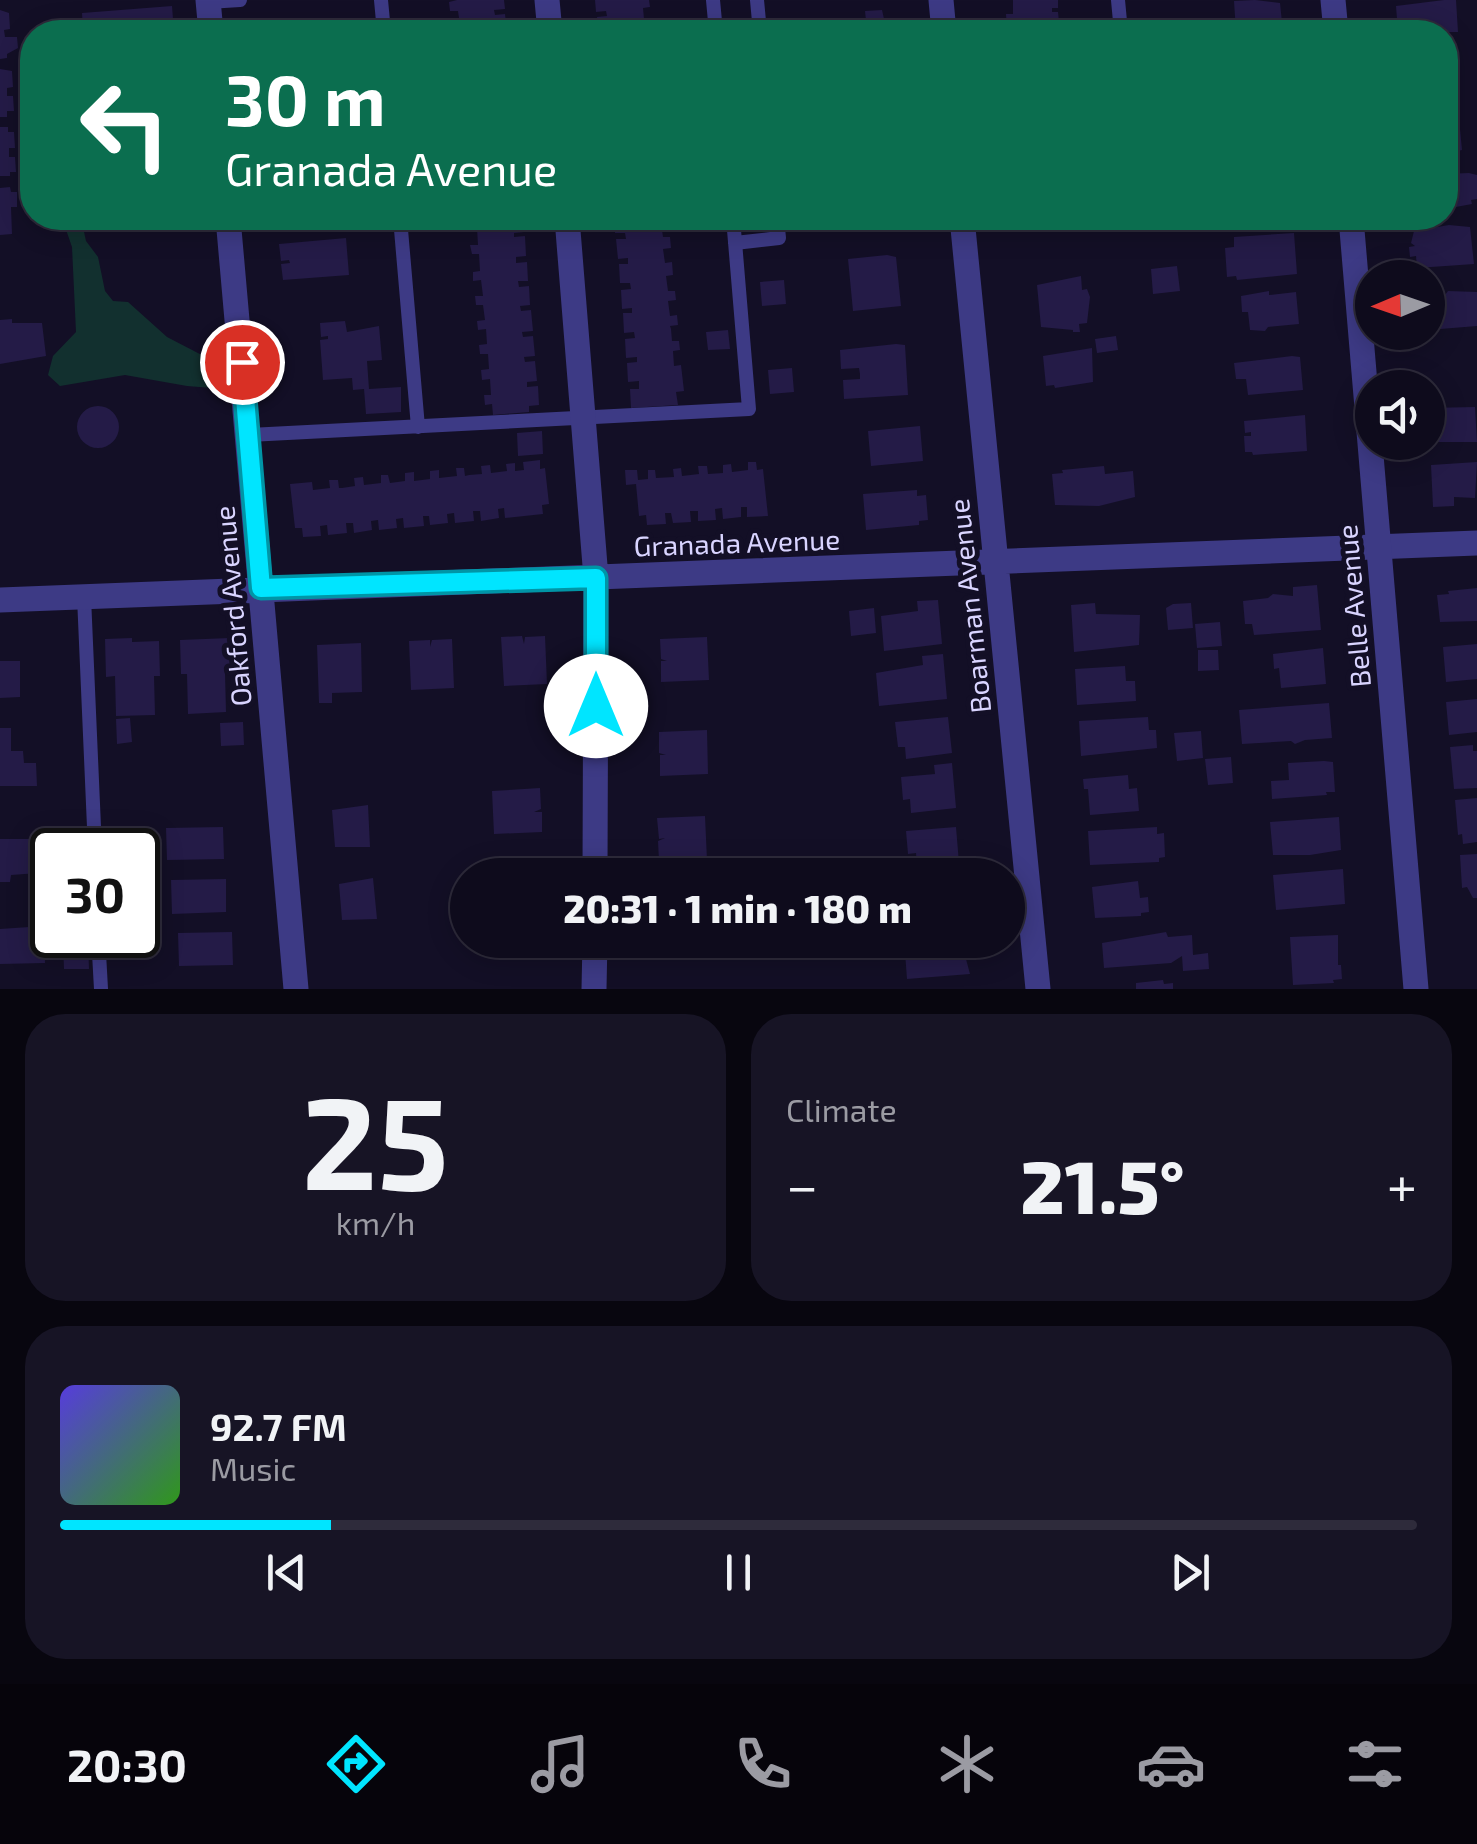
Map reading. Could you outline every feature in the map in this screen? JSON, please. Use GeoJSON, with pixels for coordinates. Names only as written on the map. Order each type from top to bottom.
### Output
{"type":"FeatureCollection","features":[{"type":"Feature","properties":{"kind":"street","name":"Oakford Avenue"},"geometry":{"type":"LineString","coordinates":[[229,230],[296,989]]}},
{"type":"Feature","properties":{"kind":"street"},"geometry":{"type":"LineString","coordinates":[[568,230],[596,578],[595,858]]}},
{"type":"Feature","properties":{"kind":"street","name":"Boarman Avenue"},"geometry":{"type":"LineString","coordinates":[[963,230],[1038,989]]}},
{"type":"Feature","properties":{"kind":"street","name":"Belle Avenue"},"geometry":{"type":"LineString","coordinates":[[1352,230],[1416,989]]}},
{"type":"Feature","properties":{"kind":"street","name":"Granada Avenue"},"geometry":{"type":"LineString","coordinates":[[0,600],[1477,544]]}},
{"type":"Feature","properties":{"kind":"street"},"geometry":{"type":"LineString","coordinates":[[594,958],[594,989]]}},
{"type":"Feature","properties":{"kind":"lane"},"geometry":{"type":"LineString","coordinates":[[208,1],[240,0]]}},
{"type":"Feature","properties":{"kind":"lane"},"geometry":{"type":"LineString","coordinates":[[401,230],[418,427]]}},
{"type":"Feature","properties":{"kind":"lane"},"geometry":{"type":"LineString","coordinates":[[248,434],[749,409],[734,230]]}},
{"type":"Feature","properties":{"kind":"lane"},"geometry":{"type":"LineString","coordinates":[[735,243],[779,238],[778,230]]}},
{"type":"Feature","properties":{"kind":"lane"},"geometry":{"type":"LineString","coordinates":[[84,597],[94,828]]}},
{"type":"Feature","properties":{"kind":"lane"},"geometry":{"type":"LineString","coordinates":[[99,958],[100,989]]}},
{"type":"Feature","properties":{"kind":"green space"},"geometry":{"type":"Polygon","coordinates":[[[66,230],[84,230],[86,241],[98,257],[105,291],[113,301],[128,302],[167,337],[221,365],[223,380],[212,388],[125,375],[60,386],[48,375],[53,356],[76,332],[72,247],[66,230]]]}},
{"type":"Feature","properties":{"kind":"building"},"geometry":{"type":"Polygon","coordinates":[[[504,0],[505,9],[494,10],[495,15],[505,14],[506,20],[454,20],[459,18],[458,11],[450,11],[449,2],[504,0]]]}},
{"type":"Feature","properties":{"kind":"building"},"geometry":{"type":"Polygon","coordinates":[[[595,0],[649,0],[650,7],[643,8],[644,19],[651,20],[597,20],[607,16],[606,11],[596,12],[595,0]]]}},
{"type":"Feature","properties":{"kind":"building"},"geometry":{"type":"Polygon","coordinates":[[[1013,0],[1058,0],[1058,8],[1052,8],[1052,12],[1058,12],[1059,20],[1006,20],[1006,14],[1013,14],[1013,0]]]}},
{"type":"Feature","properties":{"kind":"building"},"geometry":{"type":"Polygon","coordinates":[[[1456,0],[1457,20],[1397,20],[1396,6],[1456,0]]]}},
{"type":"Feature","properties":{"kind":"building"},"geometry":{"type":"Polygon","coordinates":[[[1234,1],[1280,3],[1282,20],[1235,20],[1234,1]]]}},
{"type":"Feature","properties":{"kind":"building"},"geometry":{"type":"Polygon","coordinates":[[[172,6],[173,20],[82,20],[82,13],[172,6]]]}},
{"type":"Feature","properties":{"kind":"building"},"geometry":{"type":"Polygon","coordinates":[[[0,10],[9,13],[10,29],[4,30],[5,37],[17,37],[18,48],[0,59],[0,10]]]}},
{"type":"Feature","properties":{"kind":"building"},"geometry":{"type":"Polygon","coordinates":[[[882,10],[884,20],[866,20],[865,11],[882,10]]]}},
{"type":"Feature","properties":{"kind":"building"},"geometry":{"type":"Polygon","coordinates":[[[0,69],[12,71],[13,87],[7,88],[7,96],[13,96],[14,111],[7,111],[7,117],[0,117],[0,69]]]}},
{"type":"Feature","properties":{"kind":"building"},"geometry":{"type":"Polygon","coordinates":[[[0,127],[14,132],[15,148],[9,148],[9,157],[15,157],[16,172],[10,172],[10,176],[0,176],[0,127]]]}},
{"type":"Feature","properties":{"kind":"building"},"geometry":{"type":"Polygon","coordinates":[[[1458,129],[1460,129],[1462,150],[1458,151],[1458,129]]]}},
{"type":"Feature","properties":{"kind":"building"},"geometry":{"type":"Polygon","coordinates":[[[1458,173],[1477,175],[1477,199],[1471,200],[1472,204],[1458,207],[1458,173]]]}},
{"type":"Feature","properties":{"kind":"building"},"geometry":{"type":"Polygon","coordinates":[[[10,187],[11,192],[17,192],[17,207],[11,207],[12,234],[0,235],[0,188],[10,187]]]}},
{"type":"Feature","properties":{"kind":"building"},"geometry":{"type":"Polygon","coordinates":[[[1470,227],[1474,264],[1445,266],[1445,260],[1416,260],[1416,256],[1410,257],[1409,247],[1415,246],[1411,243],[1414,231],[1470,227]]]}},
{"type":"Feature","properties":{"kind":"building"},"geometry":{"type":"Polygon","coordinates":[[[477,230],[524,230],[514,233],[514,237],[525,236],[526,256],[516,257],[516,263],[527,262],[528,281],[518,281],[519,287],[529,286],[530,305],[520,306],[521,311],[531,310],[533,331],[522,332],[523,337],[533,336],[535,356],[524,357],[525,362],[535,361],[537,381],[527,382],[527,387],[538,386],[539,405],[529,406],[529,412],[493,415],[492,404],[485,405],[484,395],[491,395],[490,379],[482,380],[481,370],[489,369],[488,354],[480,354],[479,345],[487,344],[486,329],[478,330],[477,321],[485,320],[483,305],[476,305],[475,296],[483,296],[481,280],[473,281],[473,272],[480,271],[479,254],[472,254],[470,245],[478,245],[477,230]]]}},
{"type":"Feature","properties":{"kind":"building"},"geometry":{"type":"Polygon","coordinates":[[[615,230],[662,230],[663,237],[670,237],[671,248],[663,249],[665,263],[672,262],[673,275],[666,276],[668,291],[675,291],[676,300],[668,301],[670,316],[677,315],[678,325],[670,326],[672,341],[679,341],[680,350],[673,351],[674,366],[681,365],[684,391],[676,392],[678,405],[631,408],[630,389],[639,389],[639,381],[628,382],[627,363],[637,362],[637,357],[626,358],[625,339],[635,338],[634,332],[624,333],[623,313],[632,313],[632,308],[622,309],[621,290],[631,289],[630,283],[620,283],[619,264],[628,264],[628,258],[618,259],[616,239],[626,239],[625,233],[615,230]]]}},
{"type":"Feature","properties":{"kind":"building"},"geometry":{"type":"Polygon","coordinates":[[[1294,233],[1297,274],[1237,280],[1236,276],[1227,277],[1225,248],[1234,247],[1234,237],[1294,233]]]}},
{"type":"Feature","properties":{"kind":"building"},"geometry":{"type":"Polygon","coordinates":[[[346,238],[349,275],[283,280],[281,264],[290,263],[281,261],[279,244],[346,238]]]}},
{"type":"Feature","properties":{"kind":"building"},"geometry":{"type":"Polygon","coordinates":[[[896,257],[901,306],[853,311],[848,259],[896,257]]]}},
{"type":"Feature","properties":{"kind":"building"},"geometry":{"type":"Polygon","coordinates":[[[1177,266],[1180,291],[1153,294],[1151,269],[1177,266]]]}},
{"type":"Feature","properties":{"kind":"building"},"geometry":{"type":"Polygon","coordinates":[[[1081,276],[1082,290],[1087,289],[1090,297],[1087,323],[1079,324],[1080,332],[1041,327],[1037,285],[1081,276]]]}},
{"type":"Feature","properties":{"kind":"building"},"geometry":{"type":"Polygon","coordinates":[[[784,280],[786,304],[762,306],[760,282],[784,280]]]}},
{"type":"Feature","properties":{"kind":"building"},"geometry":{"type":"Polygon","coordinates":[[[1269,291],[1269,295],[1296,292],[1299,324],[1250,330],[1248,312],[1242,312],[1241,296],[1269,291]]]}},
{"type":"Feature","properties":{"kind":"building"},"geometry":{"type":"Polygon","coordinates":[[[1448,291],[1477,292],[1477,326],[1445,329],[1448,291]]]}},
{"type":"Feature","properties":{"kind":"building"},"geometry":{"type":"Polygon","coordinates":[[[12,319],[12,323],[42,323],[46,356],[0,364],[0,320],[12,319]]]}},
{"type":"Feature","properties":{"kind":"building"},"geometry":{"type":"Polygon","coordinates":[[[345,321],[347,332],[379,326],[382,360],[367,361],[369,389],[401,387],[401,412],[366,414],[364,389],[353,390],[352,378],[323,380],[320,340],[328,336],[321,337],[320,323],[345,321]]]}},
{"type":"Feature","properties":{"kind":"building"},"geometry":{"type":"Polygon","coordinates":[[[728,330],[730,349],[708,350],[706,332],[728,330]]]}},
{"type":"Feature","properties":{"kind":"building"},"geometry":{"type":"Polygon","coordinates":[[[1116,336],[1118,350],[1097,353],[1095,339],[1116,336]]]}},
{"type":"Feature","properties":{"kind":"building"},"geometry":{"type":"Polygon","coordinates":[[[905,345],[908,395],[844,399],[843,380],[860,379],[860,374],[859,368],[841,369],[840,350],[905,345]]]}},
{"type":"Feature","properties":{"kind":"building"},"geometry":{"type":"Polygon","coordinates":[[[1092,348],[1093,382],[1046,386],[1043,356],[1092,348]]]}},
{"type":"Feature","properties":{"kind":"building"},"geometry":{"type":"Polygon","coordinates":[[[1300,357],[1303,390],[1248,395],[1246,379],[1236,379],[1234,363],[1300,357]]]}},
{"type":"Feature","properties":{"kind":"building"},"geometry":{"type":"Polygon","coordinates":[[[792,368],[794,392],[770,394],[768,370],[792,368]]]}},
{"type":"Feature","properties":{"kind":"building"},"geometry":{"type":"Polygon","coordinates":[[[98,406],[113,412],[119,427],[113,442],[98,448],[83,442],[77,427],[83,412],[98,406]]]}},
{"type":"Feature","properties":{"kind":"building"},"geometry":{"type":"Polygon","coordinates":[[[1475,407],[1477,442],[1445,442],[1445,408],[1475,407]]]}},
{"type":"Feature","properties":{"kind":"building"},"geometry":{"type":"Polygon","coordinates":[[[1305,415],[1307,451],[1253,455],[1245,452],[1244,436],[1251,436],[1251,432],[1245,433],[1244,421],[1305,415]]]}},
{"type":"Feature","properties":{"kind":"building"},"geometry":{"type":"Polygon","coordinates":[[[920,426],[923,461],[871,466],[868,431],[920,426]]]}},
{"type":"Feature","properties":{"kind":"building"},"geometry":{"type":"Polygon","coordinates":[[[542,431],[543,454],[518,456],[517,433],[542,431]]]}},
{"type":"Feature","properties":{"kind":"building"},"geometry":{"type":"Polygon","coordinates":[[[540,460],[540,469],[545,468],[549,504],[542,505],[543,514],[505,518],[504,508],[498,509],[499,518],[481,521],[480,511],[473,511],[474,521],[455,523],[454,513],[447,514],[448,523],[430,525],[429,516],[423,516],[424,526],[404,528],[403,518],[396,519],[397,528],[379,530],[378,520],[371,521],[372,530],[354,533],[353,523],[346,523],[347,533],[328,535],[327,525],[320,526],[321,536],[303,537],[302,528],[295,528],[290,484],[312,482],[313,490],[330,488],[329,480],[338,480],[342,488],[355,486],[354,478],[363,477],[364,485],[381,483],[381,475],[388,475],[390,483],[405,481],[405,473],[414,472],[414,481],[430,479],[430,471],[439,470],[439,478],[457,476],[456,468],[464,468],[465,476],[482,474],[481,466],[490,465],[491,473],[507,471],[506,464],[515,463],[515,471],[524,470],[523,462],[540,460]]]}},
{"type":"Feature","properties":{"kind":"building"},"geometry":{"type":"Polygon","coordinates":[[[748,462],[756,462],[757,470],[763,469],[768,516],[747,517],[747,507],[741,507],[741,517],[723,519],[722,508],[715,509],[716,520],[698,521],[698,511],[690,511],[691,522],[673,523],[671,513],[665,513],[666,524],[647,525],[646,515],[639,516],[636,484],[626,485],[625,470],[637,470],[638,480],[648,479],[648,470],[655,470],[656,478],[674,477],[673,469],[681,468],[682,476],[699,474],[698,466],[707,466],[708,474],[723,473],[723,465],[731,464],[732,472],[748,470],[748,462]]]}},
{"type":"Feature","properties":{"kind":"building"},"geometry":{"type":"Polygon","coordinates":[[[1477,462],[1475,498],[1454,497],[1454,506],[1433,507],[1431,465],[1477,462]]]}},
{"type":"Feature","properties":{"kind":"building"},"geometry":{"type":"Polygon","coordinates":[[[1104,466],[1105,474],[1133,471],[1135,497],[1099,506],[1055,505],[1052,474],[1104,466]]]}},
{"type":"Feature","properties":{"kind":"building"},"geometry":{"type":"Polygon","coordinates":[[[917,490],[917,496],[926,495],[928,520],[919,521],[919,525],[866,530],[863,494],[917,490]]]}},
{"type":"Feature","properties":{"kind":"building"},"geometry":{"type":"Polygon","coordinates":[[[1317,585],[1321,630],[1254,635],[1252,624],[1245,624],[1243,601],[1273,594],[1293,596],[1293,587],[1317,585]]]}},
{"type":"Feature","properties":{"kind":"building"},"geometry":{"type":"Polygon","coordinates":[[[1477,588],[1477,621],[1440,622],[1437,595],[1477,588]]]}},
{"type":"Feature","properties":{"kind":"building"},"geometry":{"type":"Polygon","coordinates":[[[938,600],[942,644],[884,651],[881,616],[918,611],[917,601],[938,600]]]}},
{"type":"Feature","properties":{"kind":"building"},"geometry":{"type":"Polygon","coordinates":[[[1095,603],[1096,614],[1140,615],[1139,645],[1074,652],[1071,605],[1095,603]]]}},
{"type":"Feature","properties":{"kind":"building"},"geometry":{"type":"Polygon","coordinates":[[[1191,603],[1193,628],[1168,630],[1166,608],[1191,603]]]}},
{"type":"Feature","properties":{"kind":"building"},"geometry":{"type":"Polygon","coordinates":[[[874,608],[876,633],[851,636],[849,611],[874,608]]]}},
{"type":"Feature","properties":{"kind":"building"},"geometry":{"type":"Polygon","coordinates":[[[1220,622],[1222,646],[1197,648],[1195,624],[1220,622]]]}},
{"type":"Feature","properties":{"kind":"building"},"geometry":{"type":"Polygon","coordinates":[[[522,636],[524,644],[525,637],[545,636],[547,684],[504,686],[501,637],[522,636]]]}},
{"type":"Feature","properties":{"kind":"building"},"geometry":{"type":"Polygon","coordinates":[[[707,637],[709,680],[661,682],[661,661],[667,661],[661,659],[660,639],[707,637]]]}},
{"type":"Feature","properties":{"kind":"building"},"geometry":{"type":"Polygon","coordinates":[[[132,638],[132,642],[159,641],[160,676],[154,676],[155,715],[116,716],[115,676],[106,677],[105,639],[132,638]]]}},
{"type":"Feature","properties":{"kind":"building"},"geometry":{"type":"Polygon","coordinates":[[[230,638],[231,673],[225,673],[226,712],[188,714],[187,674],[181,674],[180,640],[230,638]]]}},
{"type":"Feature","properties":{"kind":"building"},"geometry":{"type":"Polygon","coordinates":[[[452,639],[454,688],[411,690],[409,641],[430,640],[430,647],[432,640],[452,639]]]}},
{"type":"Feature","properties":{"kind":"building"},"geometry":{"type":"Polygon","coordinates":[[[361,643],[362,692],[332,693],[332,703],[319,703],[317,645],[361,643]]]}},
{"type":"Feature","properties":{"kind":"building"},"geometry":{"type":"Polygon","coordinates":[[[1477,644],[1477,679],[1446,682],[1443,647],[1477,644]]]}},
{"type":"Feature","properties":{"kind":"building"},"geometry":{"type":"Polygon","coordinates":[[[1323,648],[1326,684],[1281,688],[1273,654],[1323,648]]]}},
{"type":"Feature","properties":{"kind":"building"},"geometry":{"type":"Polygon","coordinates":[[[1198,650],[1218,650],[1219,670],[1198,671],[1198,650]]]}},
{"type":"Feature","properties":{"kind":"building"},"geometry":{"type":"Polygon","coordinates":[[[943,654],[947,699],[879,706],[876,673],[923,665],[922,656],[943,654]]]}},
{"type":"Feature","properties":{"kind":"building"},"geometry":{"type":"Polygon","coordinates":[[[0,661],[20,661],[20,697],[0,698],[0,661]]]}},
{"type":"Feature","properties":{"kind":"building"},"geometry":{"type":"Polygon","coordinates":[[[1125,666],[1126,681],[1135,681],[1136,701],[1077,705],[1075,669],[1125,666]]]}},
{"type":"Feature","properties":{"kind":"building"},"geometry":{"type":"Polygon","coordinates":[[[1477,699],[1477,732],[1449,735],[1446,702],[1477,699]]]}},
{"type":"Feature","properties":{"kind":"building"},"geometry":{"type":"Polygon","coordinates":[[[1329,703],[1332,738],[1295,744],[1242,744],[1239,710],[1329,703]]]}},
{"type":"Feature","properties":{"kind":"building"},"geometry":{"type":"Polygon","coordinates":[[[948,717],[952,753],[906,759],[905,747],[898,747],[895,722],[948,717]]]}},
{"type":"Feature","properties":{"kind":"building"},"geometry":{"type":"Polygon","coordinates":[[[1148,717],[1149,730],[1156,730],[1157,748],[1081,756],[1079,721],[1148,717]]]}},
{"type":"Feature","properties":{"kind":"building"},"geometry":{"type":"Polygon","coordinates":[[[130,718],[132,742],[117,744],[116,719],[130,718]]]}},
{"type":"Feature","properties":{"kind":"building"},"geometry":{"type":"Polygon","coordinates":[[[243,722],[244,745],[221,746],[220,723],[243,722]]]}},
{"type":"Feature","properties":{"kind":"building"},"geometry":{"type":"Polygon","coordinates":[[[0,728],[11,728],[11,751],[23,751],[24,763],[36,763],[37,786],[0,786],[0,728]]]}},
{"type":"Feature","properties":{"kind":"building"},"geometry":{"type":"Polygon","coordinates":[[[707,730],[708,774],[660,776],[660,755],[666,755],[659,753],[659,732],[707,730]]]}},
{"type":"Feature","properties":{"kind":"building"},"geometry":{"type":"Polygon","coordinates":[[[1201,731],[1203,758],[1177,761],[1174,733],[1201,731]]]}},
{"type":"Feature","properties":{"kind":"building"},"geometry":{"type":"Polygon","coordinates":[[[1473,745],[1473,751],[1477,751],[1477,788],[1454,789],[1450,747],[1473,745]]]}},
{"type":"Feature","properties":{"kind":"building"},"geometry":{"type":"Polygon","coordinates":[[[1231,757],[1233,783],[1208,785],[1205,759],[1231,757]]]}},
{"type":"Feature","properties":{"kind":"building"},"geometry":{"type":"Polygon","coordinates":[[[1333,762],[1335,792],[1272,799],[1271,781],[1289,780],[1288,763],[1333,762]]]}},
{"type":"Feature","properties":{"kind":"building"},"geometry":{"type":"Polygon","coordinates":[[[952,763],[956,808],[911,813],[910,799],[903,800],[901,777],[935,774],[934,765],[952,763]]]}},
{"type":"Feature","properties":{"kind":"building"},"geometry":{"type":"Polygon","coordinates":[[[1128,775],[1129,789],[1137,788],[1139,811],[1090,815],[1083,779],[1128,775]]]}},
{"type":"Feature","properties":{"kind":"building"},"geometry":{"type":"Polygon","coordinates":[[[540,788],[541,809],[534,812],[542,812],[542,832],[494,834],[492,791],[540,788]]]}},
{"type":"Feature","properties":{"kind":"building"},"geometry":{"type":"Polygon","coordinates":[[[1477,798],[1477,842],[1463,844],[1462,834],[1458,835],[1455,800],[1477,798]]]}},
{"type":"Feature","properties":{"kind":"building"},"geometry":{"type":"Polygon","coordinates":[[[368,805],[370,847],[335,847],[332,810],[368,805]]]}},
{"type":"Feature","properties":{"kind":"building"},"geometry":{"type":"Polygon","coordinates":[[[705,816],[707,858],[659,858],[658,841],[665,838],[659,839],[657,818],[705,816]]]}},
{"type":"Feature","properties":{"kind":"building"},"geometry":{"type":"Polygon","coordinates":[[[1339,817],[1341,850],[1273,855],[1270,822],[1339,817]]]}},
{"type":"Feature","properties":{"kind":"building"},"geometry":{"type":"Polygon","coordinates":[[[223,827],[224,859],[167,860],[166,828],[223,827]]]}},
{"type":"Feature","properties":{"kind":"building"},"geometry":{"type":"Polygon","coordinates":[[[956,827],[959,858],[916,858],[916,853],[908,854],[906,831],[956,827]]]}},
{"type":"Feature","properties":{"kind":"building"},"geometry":{"type":"Polygon","coordinates":[[[1157,827],[1157,834],[1164,833],[1165,857],[1159,858],[1159,862],[1090,865],[1088,831],[1157,827]]]}},
{"type":"Feature","properties":{"kind":"building"},"geometry":{"type":"Polygon","coordinates":[[[0,839],[30,839],[30,874],[11,875],[10,882],[0,882],[0,839]]]}},
{"type":"Feature","properties":{"kind":"building"},"geometry":{"type":"Polygon","coordinates":[[[1477,854],[1477,898],[1473,898],[1467,887],[1462,888],[1460,855],[1477,854]]]}},
{"type":"Feature","properties":{"kind":"building"},"geometry":{"type":"Polygon","coordinates":[[[1343,869],[1345,904],[1276,910],[1273,875],[1343,869]]]}},
{"type":"Feature","properties":{"kind":"building"},"geometry":{"type":"Polygon","coordinates":[[[373,878],[377,919],[342,920],[339,884],[373,878]]]}},
{"type":"Feature","properties":{"kind":"building"},"geometry":{"type":"Polygon","coordinates":[[[226,879],[226,912],[172,914],[171,880],[226,879]]]}},
{"type":"Feature","properties":{"kind":"building"},"geometry":{"type":"Polygon","coordinates":[[[1138,881],[1140,898],[1148,897],[1149,912],[1141,916],[1095,918],[1092,887],[1138,881]]]}},
{"type":"Feature","properties":{"kind":"building"},"geometry":{"type":"Polygon","coordinates":[[[30,927],[30,958],[45,958],[45,963],[0,964],[0,929],[30,927]]]}},
{"type":"Feature","properties":{"kind":"building"},"geometry":{"type":"Polygon","coordinates":[[[232,932],[233,965],[179,966],[178,933],[232,932]]]}},
{"type":"Feature","properties":{"kind":"building"},"geometry":{"type":"Polygon","coordinates":[[[1166,932],[1168,937],[1192,935],[1193,955],[1208,953],[1209,969],[1183,971],[1182,956],[1171,963],[1104,968],[1102,943],[1166,932]]]}},
{"type":"Feature","properties":{"kind":"building"},"geometry":{"type":"Polygon","coordinates":[[[1338,935],[1342,979],[1293,985],[1290,937],[1338,935]]]}},
{"type":"Feature","properties":{"kind":"building"},"geometry":{"type":"Polygon","coordinates":[[[64,958],[89,958],[89,969],[64,969],[64,958]]]}},
{"type":"Feature","properties":{"kind":"building"},"geometry":{"type":"Polygon","coordinates":[[[905,958],[966,958],[970,974],[907,979],[905,958]]]}},
{"type":"Feature","properties":{"kind":"building"},"geometry":{"type":"Polygon","coordinates":[[[1163,980],[1164,984],[1173,983],[1173,989],[1136,989],[1136,983],[1163,980]]]}},
{"type":"Feature","properties":{"kind":"route"},"geometry":{"type":"LineString","coordinates":[[242,362],[261,588],[596,578],[596,706]]}}]}
